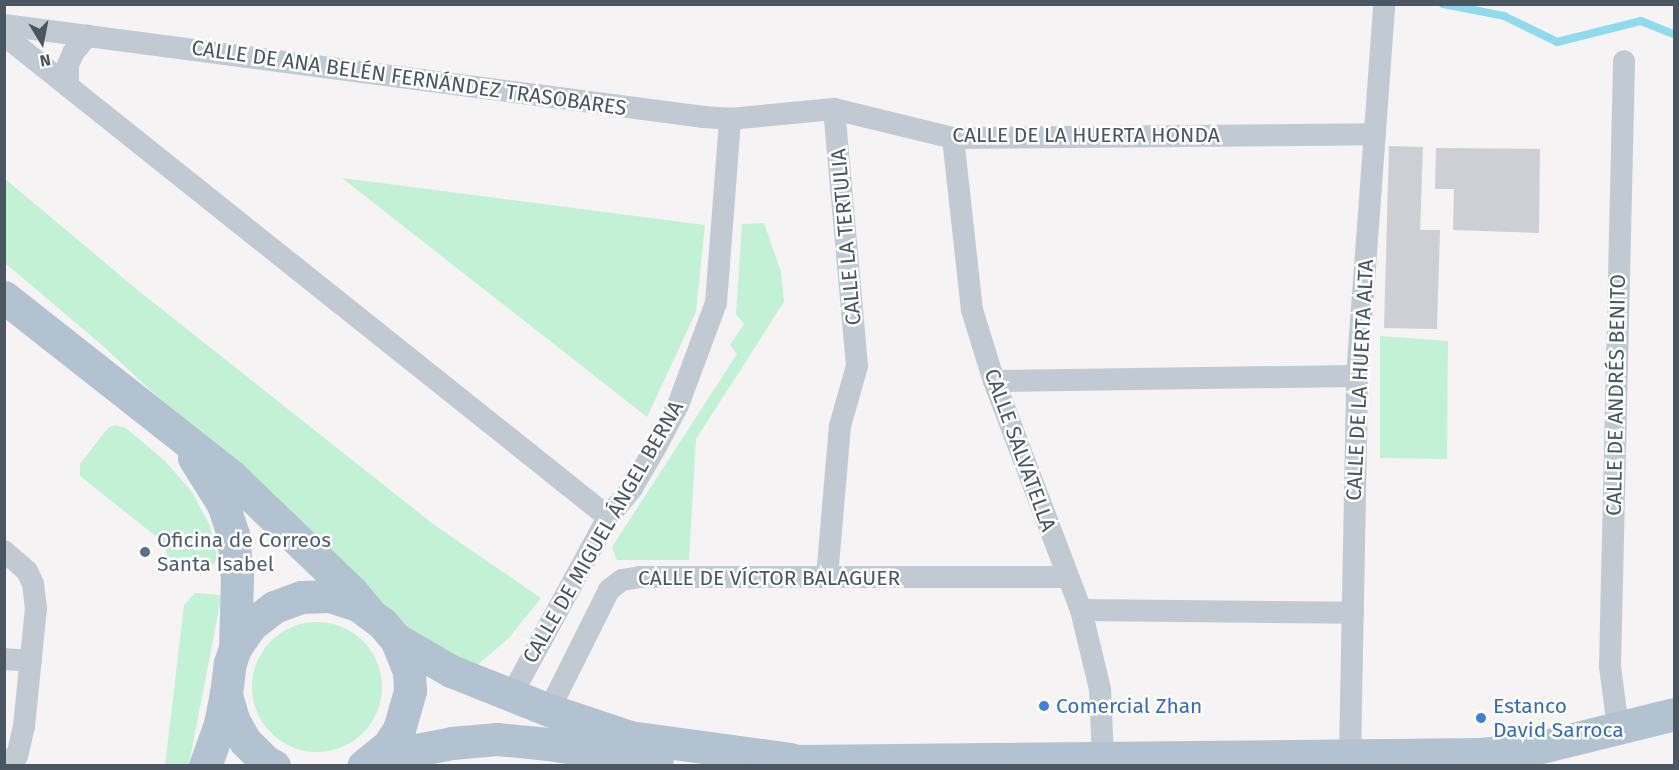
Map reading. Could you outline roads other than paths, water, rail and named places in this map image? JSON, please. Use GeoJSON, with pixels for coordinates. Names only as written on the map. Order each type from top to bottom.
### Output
{"type":"FeatureCollection","features":[{"type":"Feature","properties":{"kind":"main road"},"geometry":{"type":"LineString","coordinates":[[4,297],[230,475],[352,592],[396,639],[451,671],[511,696],[630,737],[798,761]]}},
{"type":"Feature","properties":{"kind":"main road"},"geometry":{"type":"LineString","coordinates":[[175,433],[201,467],[224,504],[233,534],[237,578],[235,648]]}},
{"type":"Feature","properties":{"kind":"main road"},"geometry":{"type":"LineString","coordinates":[[211,759],[226,694],[230,663],[235,648],[251,625],[274,607],[301,597],[330,596],[367,610]]}},
{"type":"Feature","properties":{"kind":"main road"},"geometry":{"type":"LineString","coordinates":[[369,762],[394,737],[406,711],[410,692],[409,672],[396,639]]}},
{"type":"Feature","properties":{"kind":"main road"},"geometry":{"type":"LineString","coordinates":[[226,694],[233,719],[245,741],[265,761],[274,765]]}},
{"type":"Feature","properties":{"kind":"main road"},"geometry":{"type":"LineString","coordinates":[[766,765],[798,761],[1103,758],[1148,762],[1350,755],[1509,759],[1537,748],[1674,714]]}},
{"type":"Feature","properties":{"kind":"main road"},"geometry":{"type":"LineString","coordinates":[[369,762],[452,742],[497,739],[698,765]]}},
{"type":"Feature","properties":{"kind":"street","name":"CALLE DE LA HUERTA ALTA"},"geometry":{"type":"LineString","coordinates":[[1350,755],[1357,376],[1384,6]]}},
{"type":"Feature","properties":{"kind":"street","name":"CALLE DE ANA BELÉN FERNÁNDEZ TRASOBARES"},"geometry":{"type":"LineString","coordinates":[[4,25],[730,119]]}},
{"type":"Feature","properties":{"kind":"street"},"geometry":{"type":"LineString","coordinates":[[4,35],[608,517]]}},
{"type":"Feature","properties":{"kind":"street"},"geometry":{"type":"LineString","coordinates":[[68,86],[68,65],[73,53],[88,35]]}},
{"type":"Feature","properties":{"kind":"street","name":"CALLE DE ANDRÉS BENITO"},"geometry":{"type":"LineString","coordinates":[[1618,728],[1610,666],[1624,61]]}},
{"type":"Feature","properties":{"kind":"street","name":"CALLE DE LA HUERTA HONDA"},"geometry":{"type":"LineString","coordinates":[[730,119],[834,109],[953,138],[1375,134]]}},
{"type":"Feature","properties":{"kind":"street","name":"CALLE LA TERTULIA"},"geometry":{"type":"LineString","coordinates":[[827,577],[840,426],[858,366],[834,109]]}},
{"type":"Feature","properties":{"kind":"street","name":"CALLE DE MIGUEL ÁNGEL BERNA"},"geometry":{"type":"LineString","coordinates":[[511,696],[608,517],[632,488],[678,405],[716,303],[730,119]]}},
{"type":"Feature","properties":{"kind":"street","name":"CALLE SALVATELLA"},"geometry":{"type":"LineString","coordinates":[[953,138],[972,310],[994,381],[1081,610],[1100,689],[1103,758]]}},
{"type":"Feature","properties":{"kind":"street"},"geometry":{"type":"LineString","coordinates":[[994,381],[1357,376]]}},
{"type":"Feature","properties":{"kind":"street"},"geometry":{"type":"LineString","coordinates":[[4,551],[27,571],[33,584],[36,609],[24,726],[17,756],[4,762]]}},
{"type":"Feature","properties":{"kind":"street","name":"CALLE DE VÍCTOR BALAGUER"},"geometry":{"type":"LineString","coordinates":[[549,710],[609,590],[622,580],[640,577],[1067,577]]}},
{"type":"Feature","properties":{"kind":"street"},"geometry":{"type":"LineString","coordinates":[[1081,610],[1353,613]]}},
{"type":"Feature","properties":{"kind":"street"},"geometry":{"type":"LineString","coordinates":[[4,659],[31,661]]}},
{"type":"Feature","properties":{"kind":"waterway"},"geometry":{"type":"LineString","coordinates":[[1443,4],[1504,16],[1557,42],[1641,21],[1674,34]]}},
{"type":"Feature","properties":{"kind":"place","name":"Oficina de Correos Santa Isabel"},"geometry":{"type":"Point","coordinates":[145,552]}},
{"type":"Feature","properties":{"kind":"place","name":"Comercial Zhan"},"geometry":{"type":"Point","coordinates":[1044,706]}},
{"type":"Feature","properties":{"kind":"place","name":"Estanco David Sarroca"},"geometry":{"type":"Point","coordinates":[1481,718]}}]}
